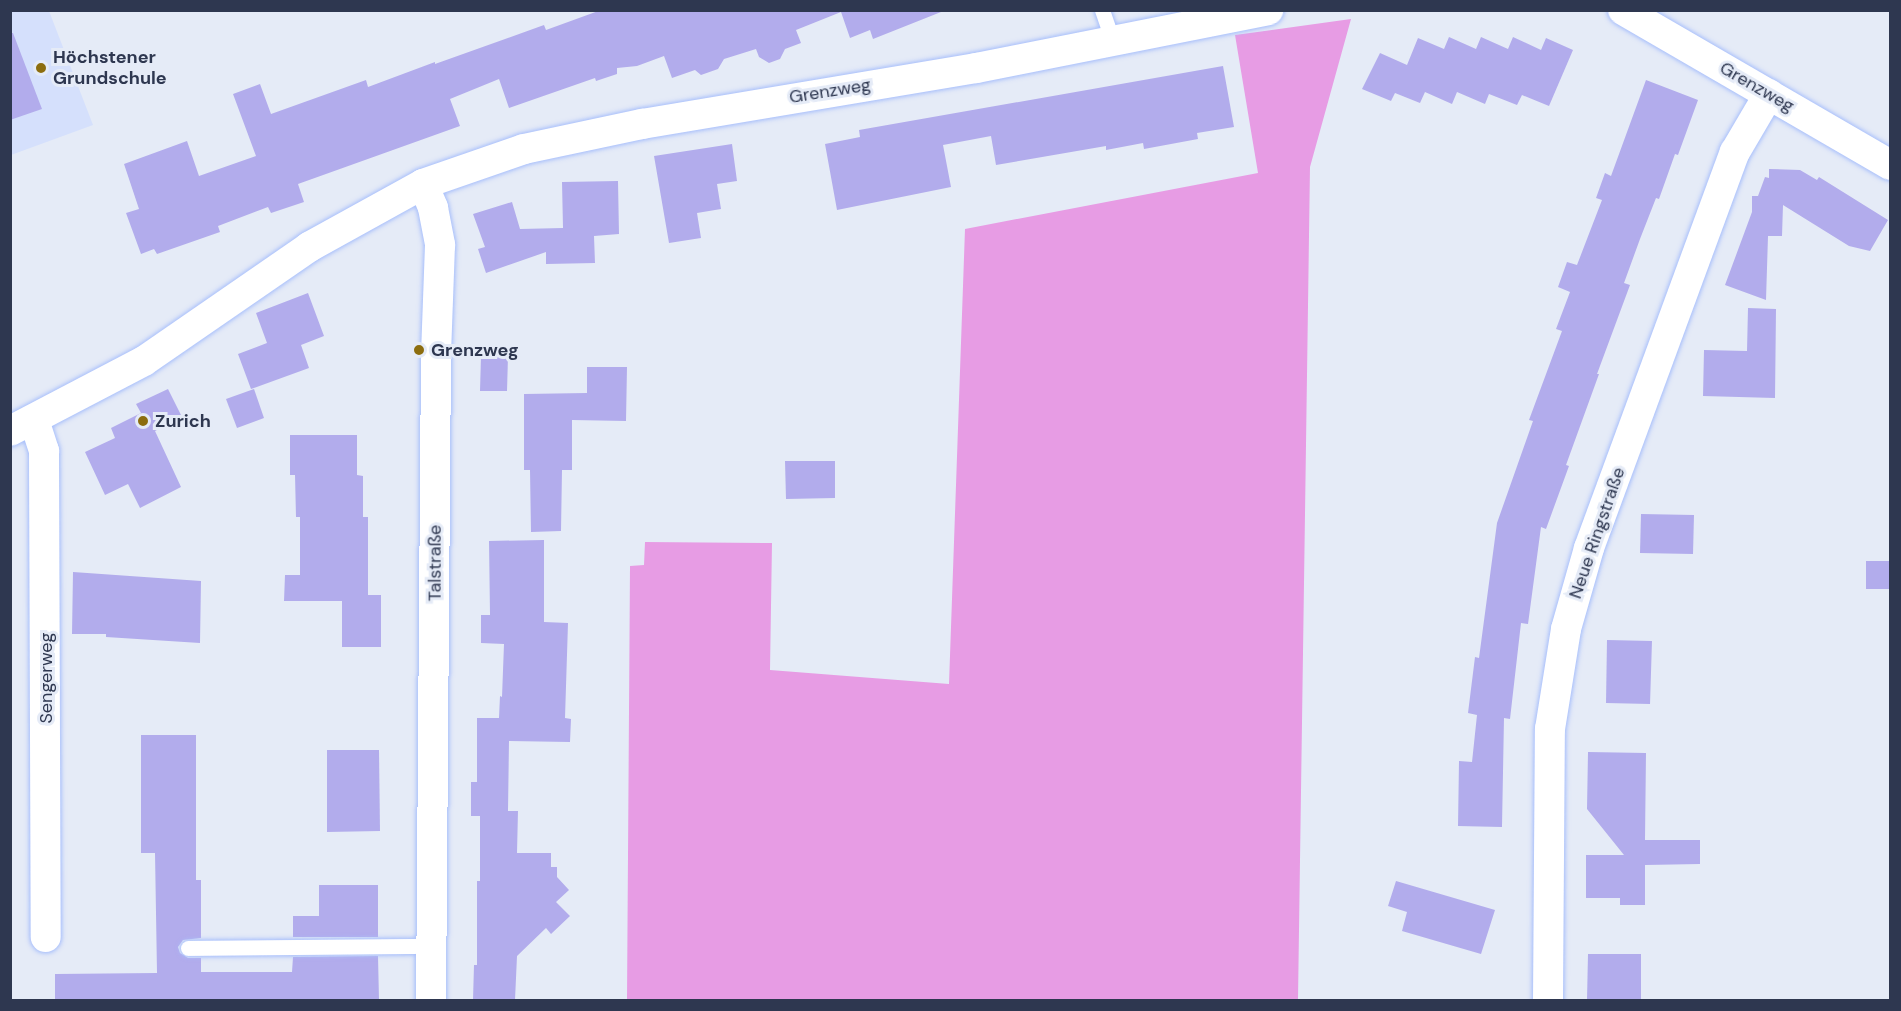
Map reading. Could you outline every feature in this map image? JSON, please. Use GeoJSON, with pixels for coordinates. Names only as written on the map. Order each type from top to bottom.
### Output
{"type":"FeatureCollection","features":[{"type":"Feature","properties":{"kind":"street","name":"Grenzweg"},"geometry":{"type":"LineString","coordinates":[[22,425],[144,361],[309,247],[423,184],[524,149],[642,124],[1113,42],[1268,10]]}},
{"type":"Feature","properties":{"kind":"street","name":"Grenzweg"},"geometry":{"type":"LineString","coordinates":[[1623,10],[1889,162]]}},
{"type":"Feature","properties":{"kind":"street","name":"Neue Ringstraße"},"geometry":{"type":"LineString","coordinates":[[1548,1000],[1550,729],[1566,629],[1589,548],[1735,152],[1769,94]]}},
{"type":"Feature","properties":{"kind":"street","name":"Talstraße"},"geometry":{"type":"LineString","coordinates":[[423,184],[433,208],[440,245],[436,352],[431,1000]]}},
{"type":"Feature","properties":{"kind":"street","name":"Sengerweg"},"geometry":{"type":"LineString","coordinates":[[22,425],[44,451],[46,937]]}},
{"type":"Feature","properties":{"kind":"lane"},"geometry":{"type":"LineString","coordinates":[[1102,10],[1113,42]]}},
{"type":"Feature","properties":{"kind":"lane"},"geometry":{"type":"LineString","coordinates":[[189,948],[432,946]]}},
{"type":"Feature","properties":{"kind":"shaded area","name":"Höchstener Grundschule"},"geometry":{"type":"Polygon","coordinates":[[[11,11],[49,11],[93,125],[11,155],[11,11]]]}},
{"type":"Feature","properties":{"kind":"shaded area"},"geometry":{"type":"Polygon","coordinates":[[[1351,19],[1310,167],[1298,1000],[627,1000],[630,566],[644,565],[645,542],[772,543],[770,670],[949,684],[965,229],[1258,173],[1235,35],[1351,19]]]}},
{"type":"Feature","properties":{"kind":"building"},"geometry":{"type":"Polygon","coordinates":[[[601,10],[941,12],[873,39],[870,30],[850,38],[841,12],[796,30],[801,43],[785,49],[780,59],[769,63],[759,57],[756,49],[724,59],[718,69],[701,75],[695,70],[672,78],[664,56],[637,66],[617,68],[617,74],[596,81],[595,78],[509,108],[499,79],[450,99],[460,126],[298,184],[304,202],[271,213],[268,207],[218,226],[220,232],[157,254],[154,249],[141,254],[126,213],[139,209],[124,164],[187,141],[199,176],[256,156],[233,94],[260,84],[271,114],[366,80],[368,87],[544,25],[546,30],[601,10]]]}},
{"type":"Feature","properties":{"kind":"building"},"geometry":{"type":"Polygon","coordinates":[[[10,33],[13,33],[42,109],[10,120],[10,33]]]}},
{"type":"Feature","properties":{"kind":"building"},"geometry":{"type":"Polygon","coordinates":[[[1449,37],[1476,49],[1481,37],[1508,49],[1513,37],[1541,50],[1546,38],[1573,50],[1549,106],[1522,95],[1517,105],[1489,94],[1485,104],[1457,92],[1452,104],[1425,92],[1420,103],[1395,93],[1391,101],[1362,89],[1380,53],[1407,65],[1418,38],[1444,49],[1449,37]]]}},
{"type":"Feature","properties":{"kind":"building"},"geometry":{"type":"Polygon","coordinates":[[[1223,66],[1234,127],[1197,133],[1198,139],[1144,149],[1143,143],[1106,150],[1106,146],[996,165],[991,136],[943,145],[951,187],[837,210],[825,144],[860,137],[859,130],[1223,66]]]}},
{"type":"Feature","properties":{"kind":"building"},"geometry":{"type":"Polygon","coordinates":[[[1646,80],[1698,100],[1678,155],[1675,154],[1659,199],[1656,198],[1640,239],[1624,283],[1630,285],[1566,465],[1569,466],[1546,529],[1541,527],[1528,624],[1521,623],[1510,719],[1504,718],[1502,827],[1458,826],[1459,761],[1472,762],[1477,715],[1468,713],[1475,657],[1479,658],[1497,523],[1533,421],[1529,420],[1562,331],[1556,329],[1570,292],[1558,287],[1567,262],[1577,265],[1602,200],[1596,198],[1605,173],[1611,176],[1646,80]]]}},
{"type":"Feature","properties":{"kind":"building"},"geometry":{"type":"Polygon","coordinates":[[[732,144],[737,181],[717,184],[721,209],[697,213],[701,238],[669,243],[654,156],[732,144]]]}},
{"type":"Feature","properties":{"kind":"building"},"geometry":{"type":"Polygon","coordinates":[[[1769,169],[1800,170],[1817,180],[1819,177],[1888,220],[1870,251],[1849,246],[1783,205],[1782,236],[1768,236],[1766,300],[1725,285],[1752,212],[1752,196],[1758,196],[1765,177],[1769,178],[1769,169]]]}},
{"type":"Feature","properties":{"kind":"building"},"geometry":{"type":"Polygon","coordinates":[[[618,181],[619,234],[594,236],[595,263],[546,264],[546,252],[486,273],[478,249],[485,247],[473,214],[512,202],[520,229],[563,228],[562,182],[618,181]]]}},
{"type":"Feature","properties":{"kind":"building"},"geometry":{"type":"Polygon","coordinates":[[[308,293],[324,336],[301,345],[309,368],[251,389],[238,354],[267,343],[256,313],[308,293]]]}},
{"type":"Feature","properties":{"kind":"building"},"geometry":{"type":"Polygon","coordinates":[[[1748,308],[1776,309],[1775,398],[1703,396],[1704,350],[1747,351],[1748,308]]]}},
{"type":"Feature","properties":{"kind":"building"},"geometry":{"type":"Polygon","coordinates":[[[481,356],[508,356],[507,391],[480,391],[481,356]]]}},
{"type":"Feature","properties":{"kind":"building"},"geometry":{"type":"Polygon","coordinates":[[[587,367],[627,367],[626,421],[572,420],[572,470],[562,470],[561,531],[531,532],[530,470],[524,470],[524,394],[587,393],[587,367]]]}},
{"type":"Feature","properties":{"kind":"building"},"geometry":{"type":"Polygon","coordinates":[[[168,389],[182,417],[155,431],[181,487],[140,508],[128,484],[105,495],[85,452],[115,438],[111,428],[141,413],[136,404],[168,389]]]}},
{"type":"Feature","properties":{"kind":"building"},"geometry":{"type":"Polygon","coordinates":[[[254,389],[264,418],[237,428],[226,399],[254,389]]]}},
{"type":"Feature","properties":{"kind":"building"},"geometry":{"type":"Polygon","coordinates":[[[290,435],[357,435],[357,475],[363,476],[363,517],[368,517],[368,595],[381,595],[381,647],[342,647],[342,601],[284,601],[285,575],[300,575],[300,517],[296,517],[295,475],[290,475],[290,435]]]}},
{"type":"Feature","properties":{"kind":"building"},"geometry":{"type":"Polygon","coordinates":[[[785,461],[835,461],[835,498],[786,499],[785,461]]]}},
{"type":"Feature","properties":{"kind":"building"},"geometry":{"type":"Polygon","coordinates":[[[1641,514],[1694,515],[1693,554],[1640,553],[1641,514]]]}},
{"type":"Feature","properties":{"kind":"building"},"geometry":{"type":"Polygon","coordinates":[[[544,540],[544,622],[568,623],[565,718],[571,719],[570,742],[509,741],[508,811],[518,811],[517,853],[551,853],[551,867],[557,867],[557,877],[569,890],[556,902],[570,916],[551,934],[546,928],[517,956],[515,1000],[473,1000],[474,965],[477,965],[480,816],[471,816],[471,782],[477,782],[477,718],[499,718],[504,644],[481,643],[481,615],[490,615],[489,541],[544,540]]]}},
{"type":"Feature","properties":{"kind":"building"},"geometry":{"type":"Polygon","coordinates":[[[1866,561],[1890,561],[1890,589],[1866,589],[1866,561]]]}},
{"type":"Feature","properties":{"kind":"building"},"geometry":{"type":"Polygon","coordinates":[[[73,572],[201,581],[200,643],[106,637],[106,634],[72,634],[73,572]]]}},
{"type":"Feature","properties":{"kind":"building"},"geometry":{"type":"Polygon","coordinates":[[[1607,640],[1652,641],[1650,704],[1606,703],[1607,640]]]}},
{"type":"Feature","properties":{"kind":"building"},"geometry":{"type":"Polygon","coordinates":[[[141,735],[196,735],[196,880],[201,880],[201,938],[183,940],[178,947],[180,953],[188,958],[201,958],[201,972],[292,972],[293,957],[378,956],[379,1000],[55,1000],[55,974],[157,973],[155,853],[141,853],[141,735]]]}},
{"type":"Feature","properties":{"kind":"building"},"geometry":{"type":"Polygon","coordinates":[[[327,750],[379,750],[380,831],[327,832],[327,750]]]}},
{"type":"Feature","properties":{"kind":"building"},"geometry":{"type":"Polygon","coordinates":[[[1588,752],[1646,753],[1645,840],[1700,840],[1700,864],[1645,865],[1645,905],[1620,905],[1620,898],[1586,898],[1586,855],[1624,855],[1587,809],[1588,752]]]}},
{"type":"Feature","properties":{"kind":"building"},"geometry":{"type":"Polygon","coordinates":[[[1396,881],[1495,910],[1481,954],[1402,931],[1407,912],[1388,906],[1396,881]]]}},
{"type":"Feature","properties":{"kind":"building"},"geometry":{"type":"Polygon","coordinates":[[[319,885],[378,885],[378,937],[293,937],[293,916],[319,916],[319,885]]]}},
{"type":"Feature","properties":{"kind":"building"},"geometry":{"type":"Polygon","coordinates":[[[1588,954],[1641,954],[1641,1000],[1587,1000],[1588,954]]]}},
{"type":"Feature","properties":{"kind":"place","name":"Höchstener Grundschule"},"geometry":{"type":"Point","coordinates":[41,68]}},
{"type":"Feature","properties":{"kind":"place","name":"Grenzweg"},"geometry":{"type":"Point","coordinates":[419,350]}},
{"type":"Feature","properties":{"kind":"place","name":"Zurich"},"geometry":{"type":"Point","coordinates":[143,421]}}]}
